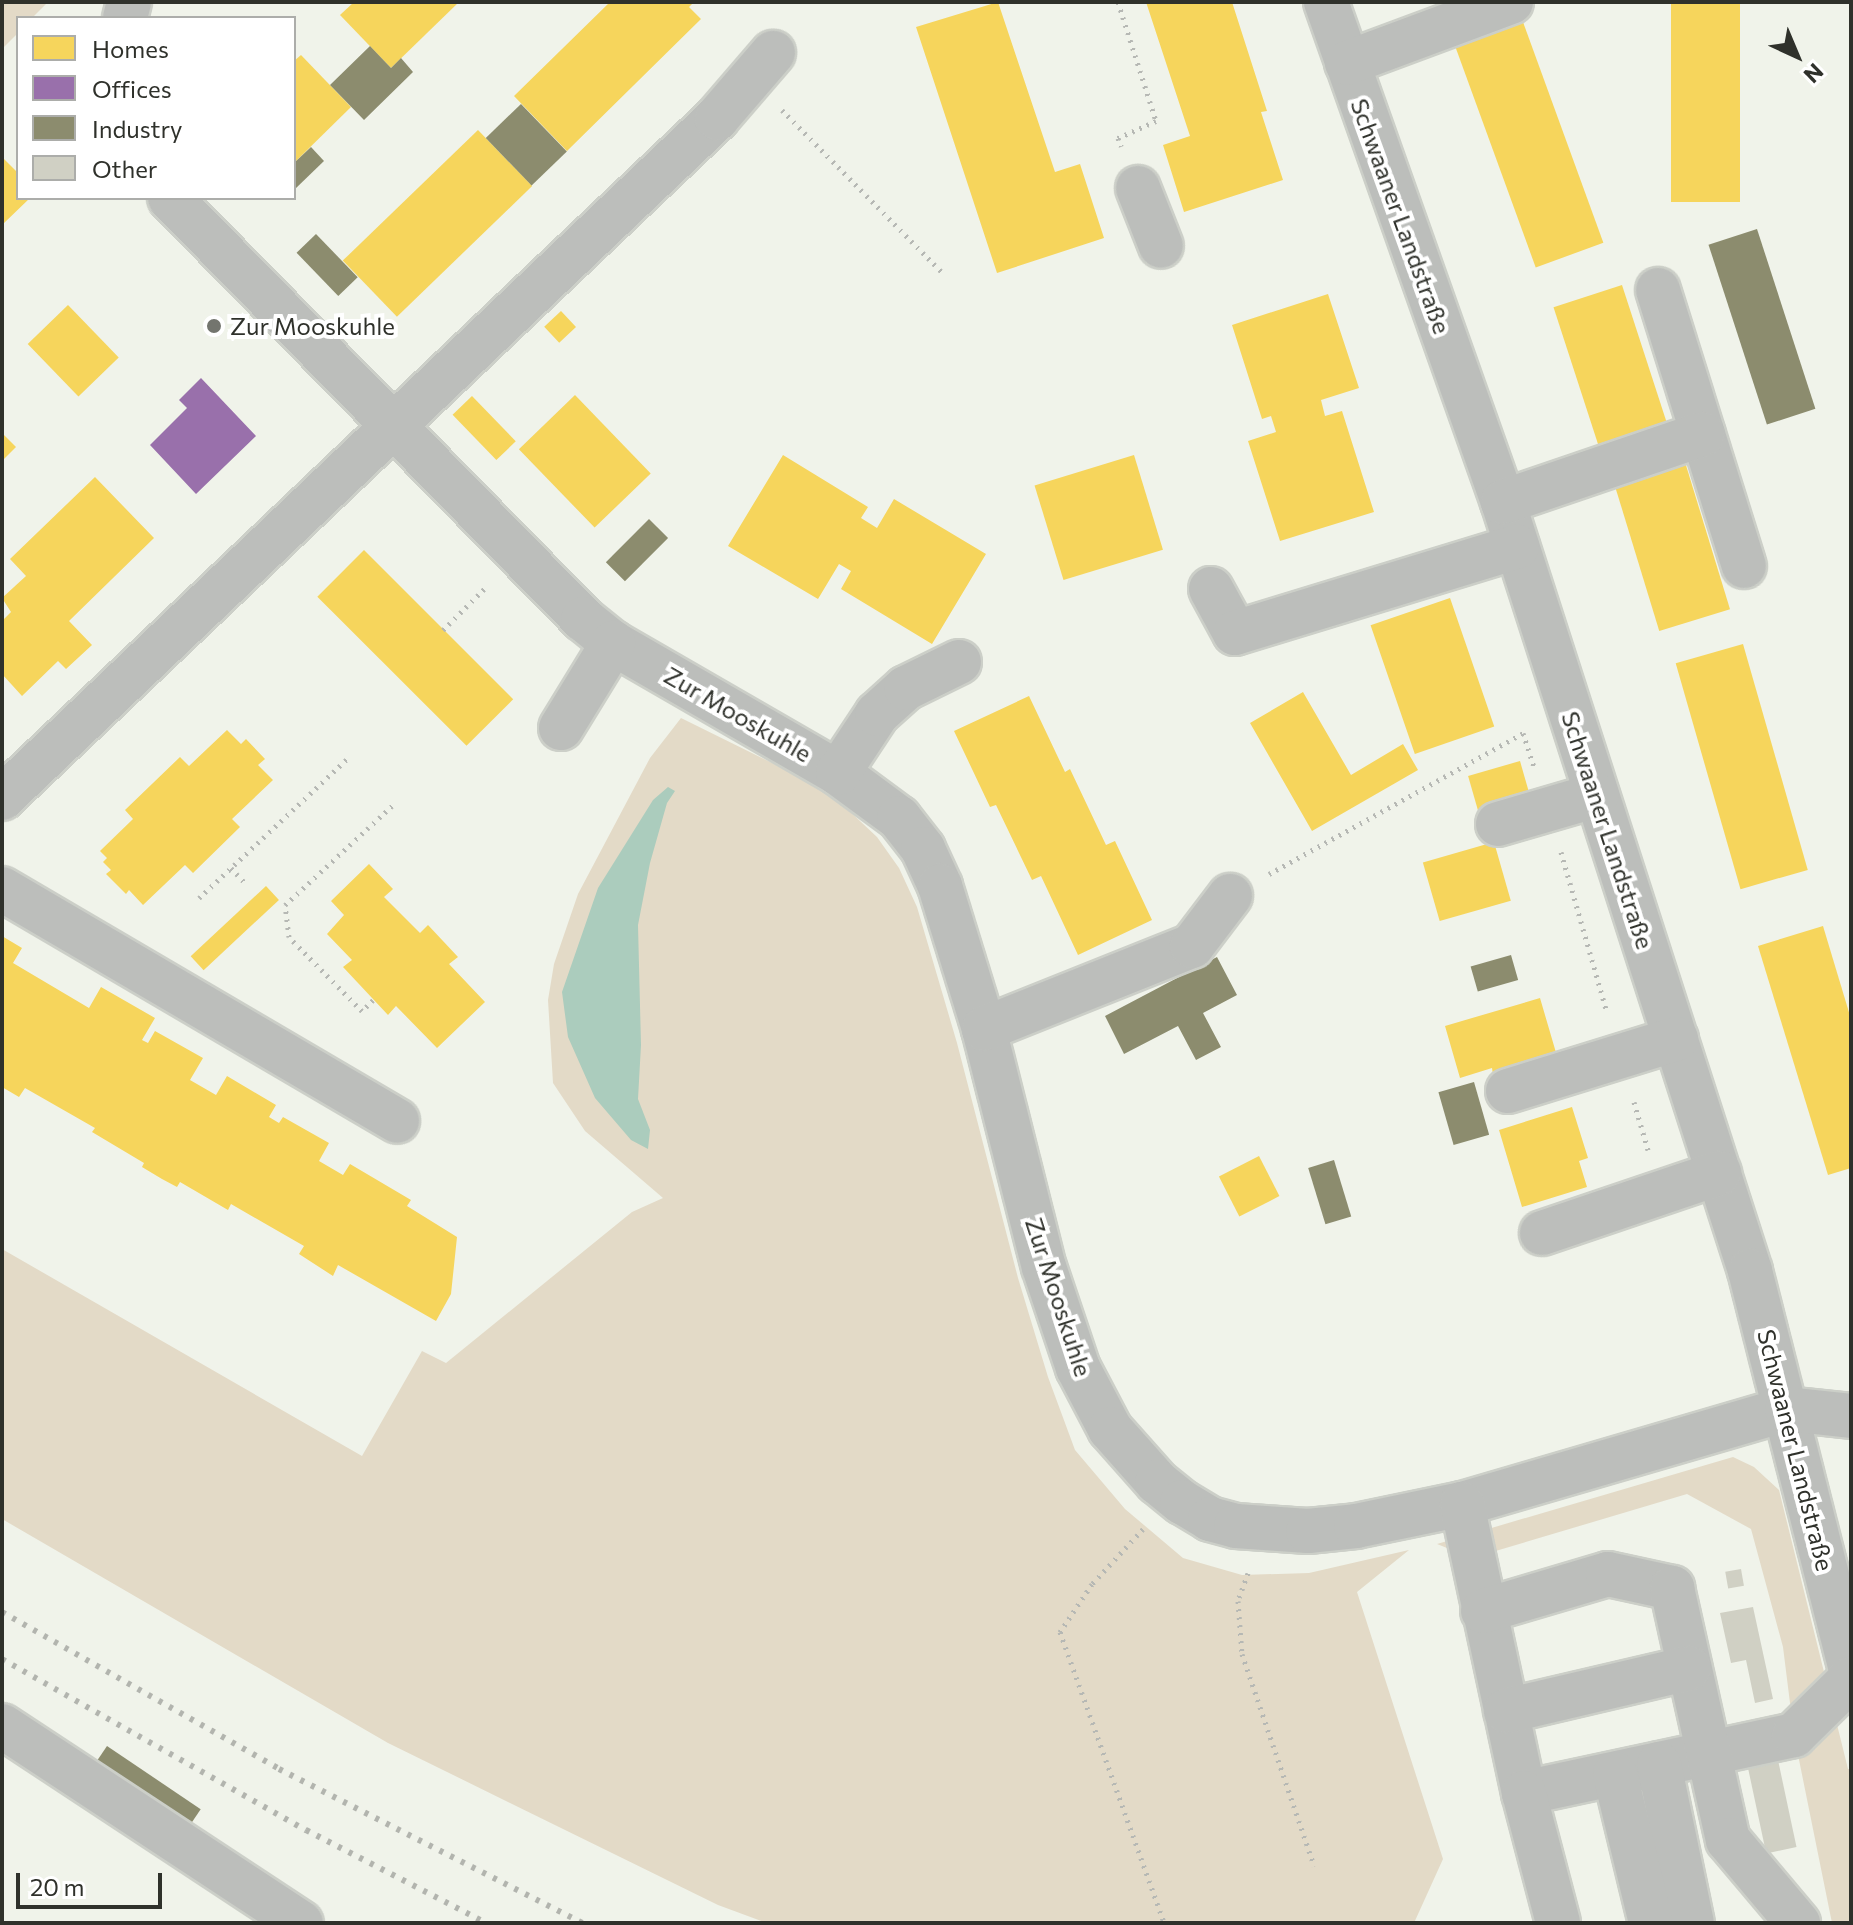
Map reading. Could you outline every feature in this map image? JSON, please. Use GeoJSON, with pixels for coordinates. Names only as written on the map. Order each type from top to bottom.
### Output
{"type":"FeatureCollection","features":[{"type":"Feature","properties":{"kind":"street","name":"Schwaaner Landstraße"},"geometry":{"type":"LineString","coordinates":[[1326,2],[1503,502],[1750,1271],[1851,1670]]}},
{"type":"Feature","properties":{"kind":"street"},"geometry":{"type":"LineString","coordinates":[[1347,63],[1511,2]]}},
{"type":"Feature","properties":{"kind":"street"},"geometry":{"type":"LineString","coordinates":[[2,798],[217,619],[392,428],[717,118],[762,66]]}},
{"type":"Feature","properties":{"kind":"street"},"geometry":{"type":"LineString","coordinates":[[1138,188],[1161,246]]}},
{"type":"Feature","properties":{"kind":"street","name":"Zur Mooskuhle"},"geometry":{"type":"LineString","coordinates":[[172,200],[392,428],[613,643],[838,773],[899,818],[923,849],[940,886],[984,1029],[1044,1267],[1078,1368],[1110,1429],[1157,1482],[1174,1496],[1210,1519],[1262,1530],[1308,1531],[1356,1526],[1462,1504],[1787,1409]]}},
{"type":"Feature","properties":{"kind":"street"},"geometry":{"type":"LineString","coordinates":[[1658,290],[1744,566]]}},
{"type":"Feature","properties":{"kind":"street"},"geometry":{"type":"LineString","coordinates":[[1503,502],[1703,434]]}},
{"type":"Feature","properties":{"kind":"street"},"geometry":{"type":"LineString","coordinates":[[1211,589],[1235,633],[1517,547]]}},
{"type":"Feature","properties":{"kind":"street"},"geometry":{"type":"LineString","coordinates":[[561,728],[613,643]]}},
{"type":"Feature","properties":{"kind":"street","name":"Zur Mooskuhle"},"geometry":{"type":"LineString","coordinates":[[838,773],[877,714],[906,688],[959,662]]}},
{"type":"Feature","properties":{"kind":"street"},"geometry":{"type":"LineString","coordinates":[[1498,824],[1597,795]]}},
{"type":"Feature","properties":{"kind":"street"},"geometry":{"type":"LineString","coordinates":[[2,889],[397,1121]]}},
{"type":"Feature","properties":{"kind":"street"},"geometry":{"type":"LineString","coordinates":[[984,1029],[1192,946],[1230,896]]}},
{"type":"Feature","properties":{"kind":"street"},"geometry":{"type":"LineString","coordinates":[[1508,1091],[1676,1039]]}},
{"type":"Feature","properties":{"kind":"street"},"geometry":{"type":"LineString","coordinates":[[1542,1233],[1713,1156]]}},
{"type":"Feature","properties":{"kind":"street"},"geometry":{"type":"LineString","coordinates":[[1787,1409],[1851,1416]]}},
{"type":"Feature","properties":{"kind":"street"},"geometry":{"type":"LineString","coordinates":[[1462,1504],[1524,1793],[1558,1923]]}},
{"type":"Feature","properties":{"kind":"street"},"geometry":{"type":"LineString","coordinates":[[1483,1611],[1608,1574],[1672,1588],[1728,1840],[1798,1923]]}},
{"type":"Feature","properties":{"kind":"street"},"geometry":{"type":"LineString","coordinates":[[1506,1711],[1689,1668]]}},
{"type":"Feature","properties":{"kind":"street"},"geometry":{"type":"LineString","coordinates":[[1524,1793],[1794,1735],[1851,1679]]}},
{"type":"Feature","properties":{"kind":"street"},"geometry":{"type":"LineString","coordinates":[[2,1726],[301,1923]]}},
{"type":"Feature","properties":{"kind":"street"},"geometry":{"type":"LineString","coordinates":[[1659,1764],[1692,1923]]}},
{"type":"Feature","properties":{"kind":"street"},"geometry":{"type":"LineString","coordinates":[[1615,1774],[1651,1923]]}},
{"type":"Feature","properties":{"kind":"path"},"geometry":{"type":"LineString","coordinates":[[1118,2],[1156,121],[1118,138],[1138,188]]}},
{"type":"Feature","properties":{"kind":"path"},"geometry":{"type":"LineString","coordinates":[[762,66],[942,272]]}},
{"type":"Feature","properties":{"kind":"path"},"geometry":{"type":"LineString","coordinates":[[443,630],[519,554]]}},
{"type":"Feature","properties":{"kind":"path"},"geometry":{"type":"LineString","coordinates":[[1230,896],[1523,733],[1570,713]]}},
{"type":"Feature","properties":{"kind":"path"},"geometry":{"type":"LineString","coordinates":[[1523,733],[1549,809],[1651,1157],[1713,1156]]}},
{"type":"Feature","properties":{"kind":"path"},"geometry":{"type":"LineString","coordinates":[[199,898],[349,757]]}},
{"type":"Feature","properties":{"kind":"path"},"geometry":{"type":"LineString","coordinates":[[373,1000],[362,1011],[289,937],[285,905],[394,804]]}},
{"type":"Feature","properties":{"kind":"path"},"geometry":{"type":"LineString","coordinates":[[231,868],[247,885]]}},
{"type":"Feature","properties":{"kind":"path"},"geometry":{"type":"LineString","coordinates":[[1164,1923],[1060,1632],[1092,1584],[1174,1496]]}},
{"type":"Feature","properties":{"kind":"path"},"geometry":{"type":"LineString","coordinates":[[1262,1530],[1238,1601],[1242,1654],[1314,1866]]}},
{"type":"Feature","properties":{"kind":"shaded area"},"geometry":{"type":"Polygon","coordinates":[[[2,2],[48,2],[34,16],[16,16],[16,35],[2,49],[2,2]]]}},
{"type":"Feature","properties":{"kind":"shaded area"},"geometry":{"type":"Polygon","coordinates":[[[681,718],[827,790],[877,837],[899,868],[917,907],[957,1043],[1018,1278],[1048,1377],[1075,1450],[1125,1509],[1183,1558],[1242,1575],[1309,1573],[1409,1550],[1357,1592],[1443,1859],[1414,1923],[767,1923],[718,1905],[388,1743],[2,1519],[2,1249],[362,1456],[422,1351],[446,1363],[632,1212],[663,1198],[585,1131],[553,1083],[548,1000],[554,964],[578,894],[650,758],[681,718]]]}},
{"type":"Feature","properties":{"kind":"shaded area"},"geometry":{"type":"Polygon","coordinates":[[[668,787],[675,791],[667,803],[650,863],[638,925],[641,1045],[638,1099],[650,1130],[648,1149],[631,1140],[595,1098],[568,1037],[562,992],[598,888],[653,800],[668,787]]]}},
{"type":"Feature","properties":{"kind":"shaded area"},"geometry":{"type":"Polygon","coordinates":[[[1733,1457],[1754,1467],[1779,1490],[1848,1769],[1851,1769],[1851,1923],[1832,1923],[1794,1735],[1783,1647],[1751,1529],[1687,1494],[1472,1558],[1437,1544],[1733,1457]]]}},
{"type":"Feature","properties":{"kind":"building: Homes"},"geometry":{"type":"Polygon","coordinates":[[[354,2],[459,2],[391,68],[340,15],[354,2]]]}},
{"type":"Feature","properties":{"kind":"building: Homes"},"geometry":{"type":"Polygon","coordinates":[[[610,2],[694,2],[689,7],[701,19],[567,151],[514,96],[610,2]]]}},
{"type":"Feature","properties":{"kind":"building: Homes"},"geometry":{"type":"Polygon","coordinates":[[[998,2],[1055,172],[1080,164],[1104,238],[997,273],[916,27],[998,2]]]}},
{"type":"Feature","properties":{"kind":"building: Homes"},"geometry":{"type":"Polygon","coordinates":[[[1146,2],[1232,2],[1267,111],[1261,112],[1283,180],[1184,212],[1163,145],[1190,136],[1146,2]]]}},
{"type":"Feature","properties":{"kind":"building: Homes"},"geometry":{"type":"Polygon","coordinates":[[[1671,2],[1740,2],[1740,202],[1671,202],[1671,2]]]}},
{"type":"Feature","properties":{"kind":"building: Homes"},"geometry":{"type":"Polygon","coordinates":[[[1523,22],[1603,243],[1536,267],[1455,47],[1523,22]]]}},
{"type":"Feature","properties":{"kind":"building: Homes"},"geometry":{"type":"Polygon","coordinates":[[[301,55],[351,107],[296,161],[296,59],[301,55]]]}},
{"type":"Feature","properties":{"kind":"building: Homes"},"geometry":{"type":"Polygon","coordinates":[[[478,130],[532,186],[397,317],[343,261],[478,130]]]}},
{"type":"Feature","properties":{"kind":"building: Homes"},"geometry":{"type":"Polygon","coordinates":[[[2,157],[16,171],[16,200],[28,200],[2,225],[2,157]]]}},
{"type":"Feature","properties":{"kind":"building: Homes"},"geometry":{"type":"Polygon","coordinates":[[[1622,285],[1669,430],[1600,452],[1554,307],[1622,285]]]}},
{"type":"Feature","properties":{"kind":"building: Homes"},"geometry":{"type":"Polygon","coordinates":[[[1328,294],[1359,388],[1321,400],[1325,416],[1342,411],[1374,512],[1280,541],[1248,441],[1276,432],[1271,416],[1262,419],[1232,325],[1328,294]]]}},
{"type":"Feature","properties":{"kind":"building: Homes"},"geometry":{"type":"Polygon","coordinates":[[[68,305],[119,358],[78,396],[28,344],[68,305]]]}},
{"type":"Feature","properties":{"kind":"building: Homes"},"geometry":{"type":"Polygon","coordinates":[[[561,311],[576,327],[559,343],[544,327],[561,311]]]}},
{"type":"Feature","properties":{"kind":"building: Homes"},"geometry":{"type":"Polygon","coordinates":[[[575,395],[651,473],[595,528],[519,449],[575,395]]]}},
{"type":"Feature","properties":{"kind":"building: Homes"},"geometry":{"type":"Polygon","coordinates":[[[472,396],[516,441],[496,460],[453,415],[472,396]]]}},
{"type":"Feature","properties":{"kind":"building: Homes"},"geometry":{"type":"Polygon","coordinates":[[[2,433],[16,447],[2,461],[2,433]]]}},
{"type":"Feature","properties":{"kind":"building: Homes"},"geometry":{"type":"Polygon","coordinates":[[[783,455],[868,507],[861,518],[877,528],[894,499],[986,554],[932,644],[841,589],[851,571],[839,564],[818,599],[728,546],[783,455]]]}},
{"type":"Feature","properties":{"kind":"building: Homes"},"geometry":{"type":"Polygon","coordinates":[[[1134,455],[1163,550],[1063,580],[1035,485],[1134,455]]]}},
{"type":"Feature","properties":{"kind":"building: Homes"},"geometry":{"type":"Polygon","coordinates":[[[1685,462],[1730,609],[1659,631],[1614,484],[1685,462]]]}},
{"type":"Feature","properties":{"kind":"building: Homes"},"geometry":{"type":"Polygon","coordinates":[[[95,477],[154,538],[69,621],[92,645],[66,669],[58,661],[22,696],[2,674],[2,621],[11,612],[2,598],[26,576],[10,559],[95,477]]]}},
{"type":"Feature","properties":{"kind":"building: Homes"},"geometry":{"type":"Polygon","coordinates":[[[364,550],[513,699],[467,746],[317,597],[364,550]]]}},
{"type":"Feature","properties":{"kind":"building: Homes"},"geometry":{"type":"Polygon","coordinates":[[[1450,598],[1494,727],[1415,754],[1371,625],[1450,598]]]}},
{"type":"Feature","properties":{"kind":"building: Homes"},"geometry":{"type":"Polygon","coordinates":[[[1743,644],[1808,870],[1740,889],[1676,663],[1743,644]]]}},
{"type":"Feature","properties":{"kind":"building: Homes"},"geometry":{"type":"Polygon","coordinates":[[[1303,692],[1351,775],[1403,744],[1418,770],[1312,831],[1250,723],[1303,692]]]}},
{"type":"Feature","properties":{"kind":"building: Homes"},"geometry":{"type":"Polygon","coordinates":[[[1029,696],[1065,772],[1070,769],[1106,845],[1115,841],[1152,920],[1078,955],[1041,876],[1032,880],[996,805],[990,807],[954,731],[1029,696]]]}},
{"type":"Feature","properties":{"kind":"building: Homes"},"geometry":{"type":"Polygon","coordinates":[[[227,730],[241,744],[246,739],[265,759],[258,765],[273,780],[232,819],[240,827],[193,873],[185,865],[143,905],[129,890],[126,894],[106,874],[111,870],[103,862],[107,858],[100,851],[133,819],[125,810],[180,757],[189,766],[227,730]]]}},
{"type":"Feature","properties":{"kind":"building: Homes"},"geometry":{"type":"Polygon","coordinates":[[[1520,761],[1532,802],[1480,817],[1468,776],[1520,761]]]}},
{"type":"Feature","properties":{"kind":"building: Homes"},"geometry":{"type":"Polygon","coordinates":[[[1494,842],[1511,901],[1440,921],[1423,862],[1494,842]]]}},
{"type":"Feature","properties":{"kind":"building: Homes"},"geometry":{"type":"Polygon","coordinates":[[[369,864],[393,889],[384,897],[420,933],[428,925],[458,957],[449,964],[485,1002],[437,1048],[396,1006],[388,1015],[343,967],[352,960],[327,934],[344,915],[331,901],[369,864]]]}},
{"type":"Feature","properties":{"kind":"building: Homes"},"geometry":{"type":"Polygon","coordinates":[[[266,886],[279,900],[204,970],[191,956],[266,886]]]}},
{"type":"Feature","properties":{"kind":"building: Homes"},"geometry":{"type":"Polygon","coordinates":[[[1823,926],[1851,1019],[1851,1168],[1828,1175],[1758,946],[1823,926]]]}},
{"type":"Feature","properties":{"kind":"building: Homes"},"geometry":{"type":"Polygon","coordinates":[[[2,936],[22,948],[13,963],[89,1008],[101,987],[155,1018],[142,1040],[148,1043],[155,1031],[203,1058],[190,1080],[216,1095],[227,1076],[276,1105],[269,1117],[279,1123],[283,1117],[329,1143],[319,1161],[343,1175],[350,1164],[411,1200],[407,1206],[457,1237],[451,1294],[436,1321],[338,1265],[333,1276],[299,1254],[304,1246],[231,1204],[228,1210],[180,1182],[177,1187],[162,1179],[142,1167],[144,1163],[92,1132],[95,1128],[25,1088],[19,1097],[2,1087],[2,936]]]}},
{"type":"Feature","properties":{"kind":"building: Homes"},"geometry":{"type":"Polygon","coordinates":[[[1540,998],[1557,1056],[1493,1075],[1492,1068],[1460,1078],[1445,1026],[1540,998]]]}},
{"type":"Feature","properties":{"kind":"building: Homes"},"geometry":{"type":"Polygon","coordinates":[[[1572,1107],[1588,1158],[1579,1161],[1587,1187],[1522,1207],[1499,1130],[1572,1107]]]}},
{"type":"Feature","properties":{"kind":"building: Homes"},"geometry":{"type":"Polygon","coordinates":[[[1259,1156],[1279,1196],[1239,1217],[1219,1176],[1259,1156]]]}},
{"type":"Feature","properties":{"kind":"building: Offices"},"geometry":{"type":"Polygon","coordinates":[[[201,378],[256,436],[196,494],[150,445],[187,408],[179,400],[201,378]]]}},
{"type":"Feature","properties":{"kind":"building: Industry"},"geometry":{"type":"Polygon","coordinates":[[[370,46],[391,68],[401,58],[413,72],[364,120],[330,85],[370,46]]]}},
{"type":"Feature","properties":{"kind":"building: Industry"},"geometry":{"type":"Polygon","coordinates":[[[521,104],[567,151],[532,186],[486,138],[521,104]]]}},
{"type":"Feature","properties":{"kind":"building: Industry"},"geometry":{"type":"Polygon","coordinates":[[[311,147],[324,161],[296,188],[296,161],[311,147]]]}},
{"type":"Feature","properties":{"kind":"building: Industry"},"geometry":{"type":"Polygon","coordinates":[[[1757,229],[1815,409],[1767,425],[1708,245],[1757,229]]]}},
{"type":"Feature","properties":{"kind":"building: Industry"},"geometry":{"type":"Polygon","coordinates":[[[316,234],[358,277],[338,296],[297,253],[316,234]]]}},
{"type":"Feature","properties":{"kind":"building: Industry"},"geometry":{"type":"Polygon","coordinates":[[[649,519],[668,538],[625,581],[606,562],[649,519]]]}},
{"type":"Feature","properties":{"kind":"building: Industry"},"geometry":{"type":"Polygon","coordinates":[[[1511,955],[1518,980],[1478,992],[1471,967],[1511,955]]]}},
{"type":"Feature","properties":{"kind":"building: Industry"},"geometry":{"type":"Polygon","coordinates":[[[1217,957],[1237,995],[1203,1013],[1221,1047],[1196,1060],[1178,1026],[1124,1054],[1105,1016],[1217,957]]]}},
{"type":"Feature","properties":{"kind":"building: Industry"},"geometry":{"type":"Polygon","coordinates":[[[1474,1082],[1489,1135],[1454,1145],[1438,1092],[1474,1082]]]}},
{"type":"Feature","properties":{"kind":"building: Industry"},"geometry":{"type":"Polygon","coordinates":[[[1334,1160],[1351,1216],[1325,1224],[1308,1168],[1334,1160]]]}},
{"type":"Feature","properties":{"kind":"building: Industry"},"geometry":{"type":"Polygon","coordinates":[[[107,1746],[201,1809],[184,1833],[91,1770],[107,1746]]]}},
{"type":"Feature","properties":{"kind":"building: Other"},"geometry":{"type":"Polygon","coordinates":[[[1741,1569],[1744,1586],[1728,1589],[1725,1572],[1741,1569]]]}},
{"type":"Feature","properties":{"kind":"building: Other"},"geometry":{"type":"Polygon","coordinates":[[[1753,1607],[1773,1699],[1755,1703],[1746,1660],[1731,1663],[1720,1613],[1753,1607]]]}},
{"type":"Feature","properties":{"kind":"building: Other"},"geometry":{"type":"Polygon","coordinates":[[[1778,1760],[1797,1847],[1766,1854],[1748,1766],[1778,1760]]]}},
{"type":"Feature","properties":{"kind":"railway"},"geometry":{"type":"LineString","coordinates":[[2,1612],[279,1769],[582,1923]]}},
{"type":"Feature","properties":{"kind":"railway"},"geometry":{"type":"LineString","coordinates":[[2,1659],[306,1830],[486,1923]]}},
{"type":"Feature","properties":{"kind":"place","name":"Zur Mooskuhle"},"geometry":{"type":"Point","coordinates":[214,326]}}]}
